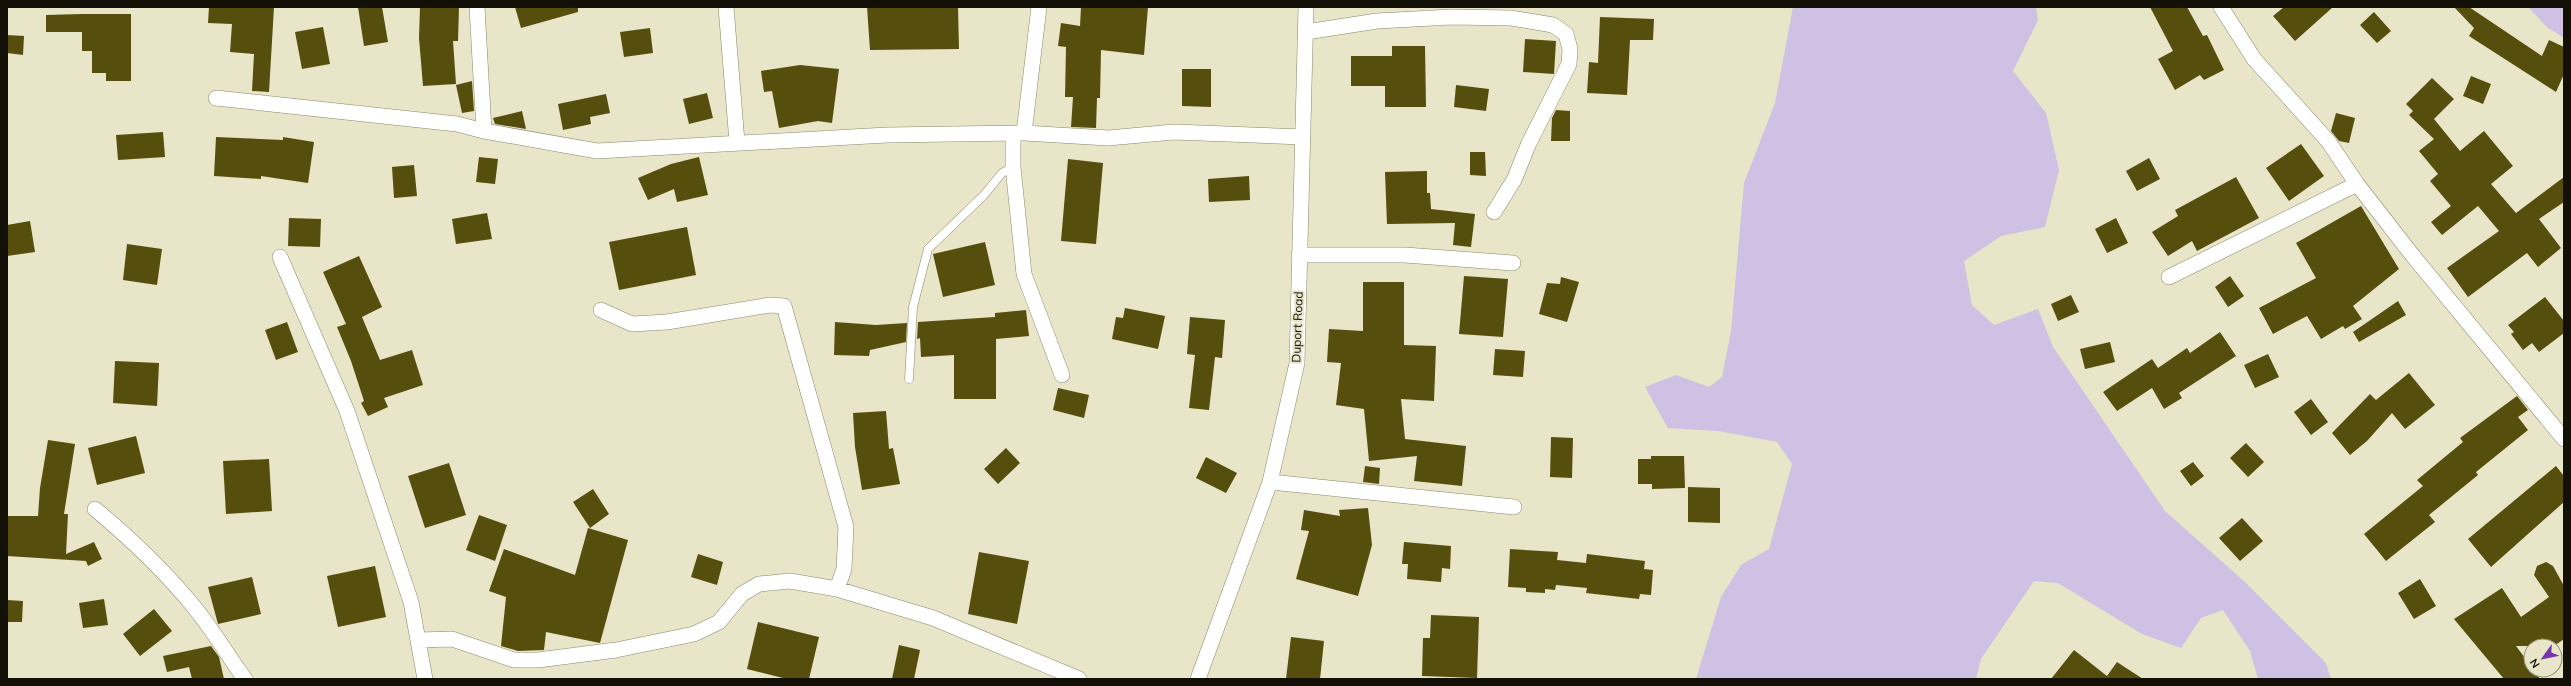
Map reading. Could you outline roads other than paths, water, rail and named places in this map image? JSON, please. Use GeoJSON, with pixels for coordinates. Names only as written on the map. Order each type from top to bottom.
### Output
{"type":"FeatureCollection","features":[{"type":"Feature","properties":{"kind":"street"},"geometry":{"type":"LineString","coordinates":[[477,7],[484,131]]}},
{"type":"Feature","properties":{"kind":"street"},"geometry":{"type":"LineString","coordinates":[[726,7],[737,142]]}},
{"type":"Feature","properties":{"kind":"street"},"geometry":{"type":"LineString","coordinates":[[1039,7],[1012,167],[1024,274],[1062,375]]}},
{"type":"Feature","properties":{"kind":"street","name":"Duport Road"},"geometry":{"type":"LineString","coordinates":[[1198,679],[1270,482],[1297,363],[1306,7]]}},
{"type":"Feature","properties":{"kind":"street"},"geometry":{"type":"LineString","coordinates":[[2221,7],[2254,59],[2328,141],[2356,184],[2564,439]]}},
{"type":"Feature","properties":{"kind":"street"},"geometry":{"type":"LineString","coordinates":[[1306,32],[1377,21],[1451,17],[1511,18],[1553,25],[1566,34],[1570,49],[1569,64],[1529,143],[1514,180],[1494,212]]}},
{"type":"Feature","properties":{"kind":"street"},"geometry":{"type":"LineString","coordinates":[[216,98],[457,124],[484,131],[597,151],[737,142],[887,135],[1018,133],[1108,138],[1174,132],[1303,137]]}},
{"type":"Feature","properties":{"kind":"street"},"geometry":{"type":"LineString","coordinates":[[2169,278],[2356,184]]}},
{"type":"Feature","properties":{"kind":"street"},"geometry":{"type":"LineString","coordinates":[[1299,255],[1405,255],[1513,263]]}},
{"type":"Feature","properties":{"kind":"street"},"geometry":{"type":"LineString","coordinates":[[280,257],[346,411],[411,602],[425,679]]}},
{"type":"Feature","properties":{"kind":"street"},"geometry":{"type":"LineString","coordinates":[[601,310],[632,324],[667,322],[770,305],[784,306],[846,527],[844,569],[836,589]]}},
{"type":"Feature","properties":{"kind":"street"},"geometry":{"type":"LineString","coordinates":[[1270,482],[1514,507]]}},
{"type":"Feature","properties":{"kind":"street"},"geometry":{"type":"LineString","coordinates":[[95,509],[133,540],[159,567],[195,608],[245,679]]}},
{"type":"Feature","properties":{"kind":"street"},"geometry":{"type":"LineString","coordinates":[[419,640],[452,640],[514,660],[538,660],[616,650],[694,634],[719,622],[742,594],[759,584],[790,581],[836,589],[933,618],[1079,679]]}},
{"type":"Feature","properties":{"kind":"lane"},"geometry":{"type":"LineString","coordinates":[[909,379],[913,306],[928,249],[984,195],[1002,173],[1012,167]]}}]}
